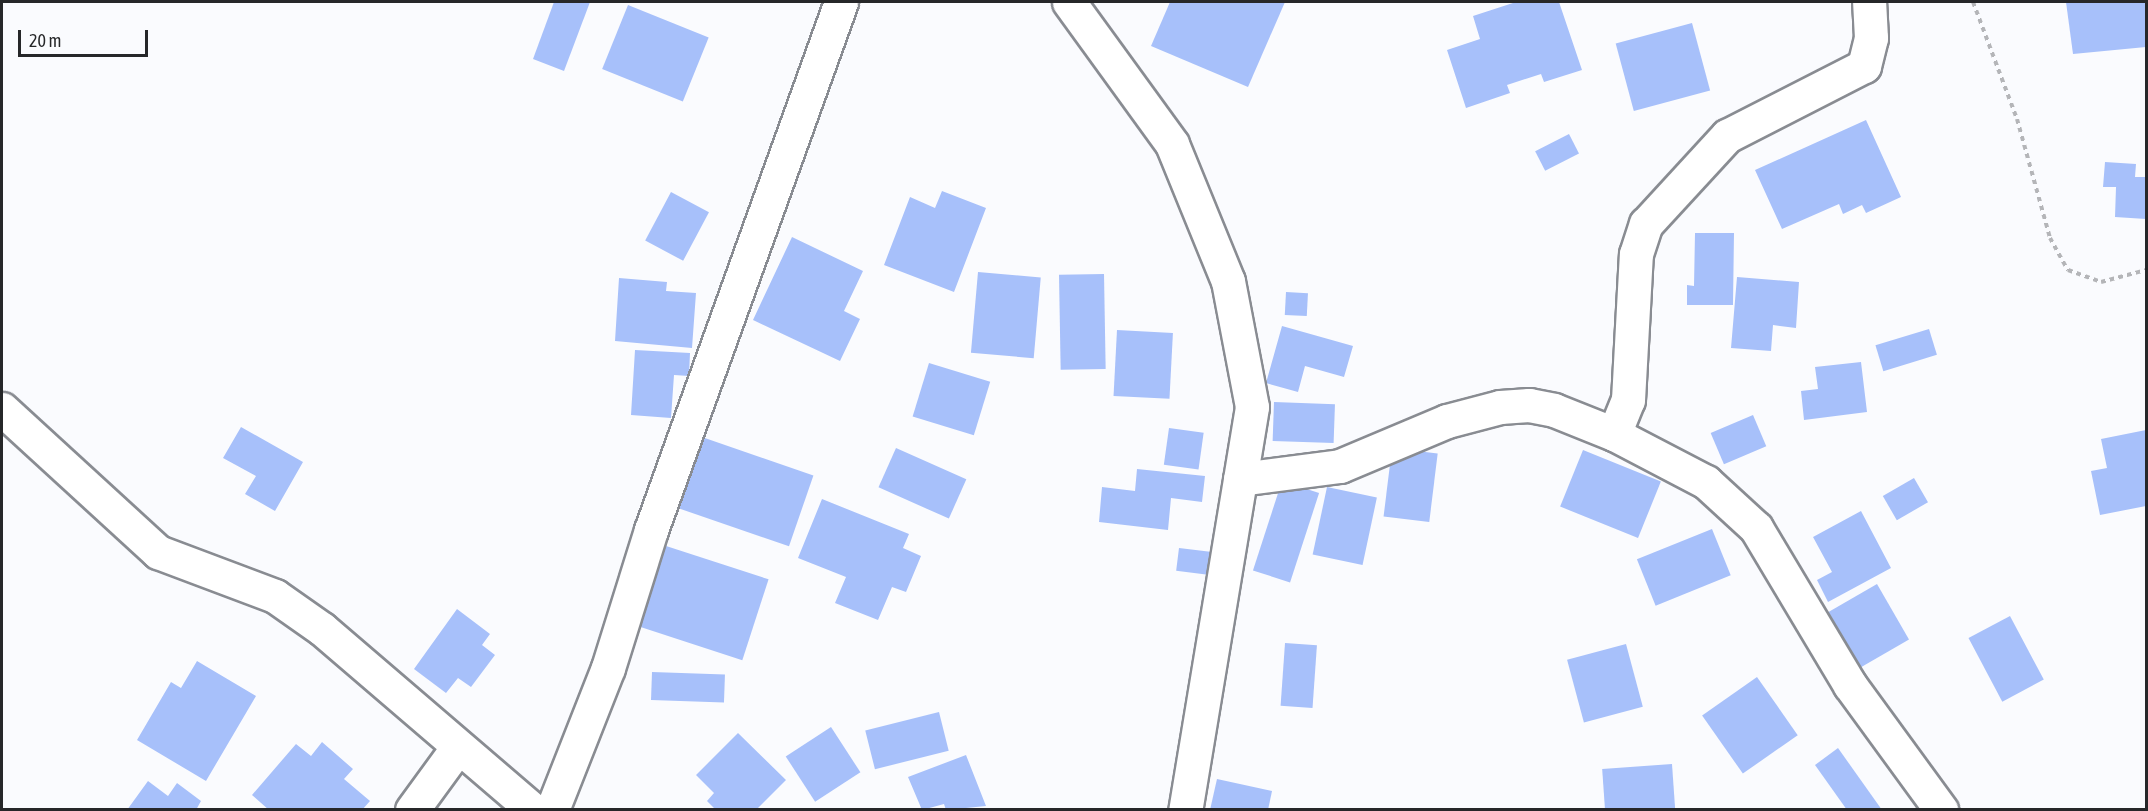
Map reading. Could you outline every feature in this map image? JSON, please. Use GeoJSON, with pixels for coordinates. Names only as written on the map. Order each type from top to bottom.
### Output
{"type":"FeatureCollection","features":[{"type":"Feature","properties":{"kind":"street"},"geometry":{"type":"LineString","coordinates":[[552,810],[608,668],[651,530],[841,2]]}},
{"type":"Feature","properties":{"kind":"street"},"geometry":{"type":"LineString","coordinates":[[1069,2],[1172,144],[1228,281],[1252,407],[1185,810]]}},
{"type":"Feature","properties":{"kind":"street"},"geometry":{"type":"LineString","coordinates":[[1614,434],[1628,399],[1636,254],[1646,224],[1727,136],[1864,66],[1871,38],[1869,2]]}},
{"type":"Feature","properties":{"kind":"street"},"geometry":{"type":"LineString","coordinates":[[1240,479],[1340,466],[1447,421],[1500,407],[1529,405],[1554,410],[1614,434],[1706,482],[1756,528],[1850,685],[1941,810]]}},
{"type":"Feature","properties":{"kind":"street"},"geometry":{"type":"LineString","coordinates":[[2,409],[158,552],[275,596],[322,629],[533,810]]}},
{"type":"Feature","properties":{"kind":"street"},"geometry":{"type":"LineString","coordinates":[[412,810],[458,747]]}},
{"type":"Feature","properties":{"kind":"path"},"geometry":{"type":"LineString","coordinates":[[1973,2],[2017,119],[2050,238],[2068,270],[2101,282],[2146,270]]}},
{"type":"Feature","properties":{"kind":"building"},"geometry":{"type":"Polygon","coordinates":[[[554,2],[590,2],[564,71],[533,59],[554,2]]]}},
{"type":"Feature","properties":{"kind":"building"},"geometry":{"type":"Polygon","coordinates":[[[1170,2],[1285,2],[1248,87],[1151,46],[1170,2]]]}},
{"type":"Feature","properties":{"kind":"building"},"geometry":{"type":"Polygon","coordinates":[[[1516,2],[1559,2],[1582,70],[1544,82],[1541,74],[1507,85],[1510,93],[1466,108],[1447,50],[1480,39],[1473,16],[1516,2]]]}},
{"type":"Feature","properties":{"kind":"building"},"geometry":{"type":"Polygon","coordinates":[[[2066,2],[2146,2],[2146,47],[2073,54],[2066,2]]]}},
{"type":"Feature","properties":{"kind":"building"},"geometry":{"type":"Polygon","coordinates":[[[628,5],[709,38],[683,102],[602,69],[628,5]]]}},
{"type":"Feature","properties":{"kind":"building"},"geometry":{"type":"Polygon","coordinates":[[[1692,23],[1710,91],[1634,111],[1616,43],[1692,23]]]}},
{"type":"Feature","properties":{"kind":"building"},"geometry":{"type":"Polygon","coordinates":[[[1866,120],[1901,197],[1866,213],[1862,205],[1843,214],[1839,204],[1782,229],[1755,170],[1866,120]]]}},
{"type":"Feature","properties":{"kind":"building"},"geometry":{"type":"Polygon","coordinates":[[[1569,134],[1579,154],[1545,171],[1535,151],[1569,134]]]}},
{"type":"Feature","properties":{"kind":"building"},"geometry":{"type":"Polygon","coordinates":[[[2105,162],[2136,164],[2135,177],[2146,177],[2146,219],[2115,217],[2116,187],[2103,187],[2105,162]]]}},
{"type":"Feature","properties":{"kind":"building"},"geometry":{"type":"Polygon","coordinates":[[[942,191],[986,208],[954,292],[884,265],[910,197],[935,208],[942,191]]]}},
{"type":"Feature","properties":{"kind":"building"},"geometry":{"type":"Polygon","coordinates":[[[671,192],[709,212],[683,261],[645,241],[671,192]]]}},
{"type":"Feature","properties":{"kind":"building"},"geometry":{"type":"Polygon","coordinates":[[[1695,233],[1734,233],[1733,305],[1687,305],[1687,285],[1694,286],[1695,233]]]}},
{"type":"Feature","properties":{"kind":"building"},"geometry":{"type":"Polygon","coordinates":[[[792,237],[863,271],[844,311],[860,319],[840,361],[753,320],[792,237]]]}},
{"type":"Feature","properties":{"kind":"building"},"geometry":{"type":"Polygon","coordinates":[[[978,272],[1041,277],[1034,358],[971,353],[978,272]]]}},
{"type":"Feature","properties":{"kind":"building"},"geometry":{"type":"Polygon","coordinates":[[[1104,274],[1106,369],[1061,370],[1059,275],[1104,274]]]}},
{"type":"Feature","properties":{"kind":"building"},"geometry":{"type":"Polygon","coordinates":[[[1737,277],[1799,282],[1796,328],[1773,325],[1771,351],[1731,348],[1737,277]]]}},
{"type":"Feature","properties":{"kind":"building"},"geometry":{"type":"Polygon","coordinates":[[[619,278],[667,282],[666,291],[696,293],[692,348],[615,341],[619,278]]]}},
{"type":"Feature","properties":{"kind":"building"},"geometry":{"type":"Polygon","coordinates":[[[1286,292],[1308,293],[1307,316],[1285,315],[1286,292]]]}},
{"type":"Feature","properties":{"kind":"building"},"geometry":{"type":"Polygon","coordinates":[[[1282,326],[1353,346],[1344,377],[1305,366],[1298,392],[1266,383],[1282,326]]]}},
{"type":"Feature","properties":{"kind":"building"},"geometry":{"type":"Polygon","coordinates":[[[1929,329],[1937,355],[1883,371],[1875,345],[1929,329]]]}},
{"type":"Feature","properties":{"kind":"building"},"geometry":{"type":"Polygon","coordinates":[[[1117,330],[1173,333],[1169,399],[1114,396],[1117,330]]]}},
{"type":"Feature","properties":{"kind":"building"},"geometry":{"type":"Polygon","coordinates":[[[635,350],[690,353],[689,376],[674,375],[671,418],[631,415],[635,350]]]}},
{"type":"Feature","properties":{"kind":"building"},"geometry":{"type":"Polygon","coordinates":[[[1861,362],[1867,412],[1804,420],[1801,391],[1818,389],[1815,367],[1861,362]]]}},
{"type":"Feature","properties":{"kind":"building"},"geometry":{"type":"Polygon","coordinates":[[[929,363],[990,382],[974,435],[913,417],[929,363]]]}},
{"type":"Feature","properties":{"kind":"building"},"geometry":{"type":"Polygon","coordinates":[[[1274,402],[1335,404],[1334,443],[1273,441],[1274,402]]]}},
{"type":"Feature","properties":{"kind":"building"},"geometry":{"type":"Polygon","coordinates":[[[1753,415],[1766,446],[1724,464],[1711,433],[1753,415]]]}},
{"type":"Feature","properties":{"kind":"building"},"geometry":{"type":"Polygon","coordinates":[[[241,427],[303,462],[275,511],[245,494],[256,476],[223,458],[241,427]]]}},
{"type":"Feature","properties":{"kind":"building"},"geometry":{"type":"Polygon","coordinates":[[[1169,428],[1204,433],[1199,470],[1164,465],[1169,428]]]}},
{"type":"Feature","properties":{"kind":"building"},"geometry":{"type":"Polygon","coordinates":[[[2146,430],[2146,506],[2100,515],[2091,471],[2107,468],[2101,439],[2146,430]]]}},
{"type":"Feature","properties":{"kind":"building"},"geometry":{"type":"Polygon","coordinates":[[[699,436],[813,475],[789,546],[675,507],[699,436]]]}},
{"type":"Feature","properties":{"kind":"building"},"geometry":{"type":"Polygon","coordinates":[[[896,448],[966,479],[949,519],[879,487],[896,448]]]}},
{"type":"Feature","properties":{"kind":"building"},"geometry":{"type":"Polygon","coordinates":[[[1392,448],[1438,454],[1429,522],[1384,516],[1392,448]]]}},
{"type":"Feature","properties":{"kind":"building"},"geometry":{"type":"Polygon","coordinates":[[[1583,450],[1661,481],[1638,538],[1560,507],[1583,450]]]}},
{"type":"Feature","properties":{"kind":"building"},"geometry":{"type":"Polygon","coordinates":[[[1137,469],[1205,476],[1202,502],[1171,498],[1168,530],[1099,522],[1102,487],[1135,491],[1137,469]]]}},
{"type":"Feature","properties":{"kind":"building"},"geometry":{"type":"Polygon","coordinates":[[[1914,478],[1928,502],[1897,520],[1883,496],[1914,478]]]}},
{"type":"Feature","properties":{"kind":"building"},"geometry":{"type":"Polygon","coordinates":[[[1282,481],[1319,493],[1290,582],[1253,570],[1282,481]]]}},
{"type":"Feature","properties":{"kind":"building"},"geometry":{"type":"Polygon","coordinates":[[[1327,487],[1377,498],[1363,565],[1313,554],[1327,487]]]}},
{"type":"Feature","properties":{"kind":"building"},"geometry":{"type":"Polygon","coordinates":[[[822,499],[909,534],[903,548],[921,556],[906,592],[892,587],[878,620],[835,603],[846,577],[798,558],[822,499]]]}},
{"type":"Feature","properties":{"kind":"building"},"geometry":{"type":"Polygon","coordinates":[[[1861,511],[1891,568],[1828,602],[1817,580],[1832,572],[1813,537],[1861,511]]]}},
{"type":"Feature","properties":{"kind":"building"},"geometry":{"type":"Polygon","coordinates":[[[1712,529],[1731,575],[1656,606],[1637,559],[1712,529]]]}},
{"type":"Feature","properties":{"kind":"building"},"geometry":{"type":"Polygon","coordinates":[[[663,545],[769,579],[742,660],[637,626],[663,545]]]}},
{"type":"Feature","properties":{"kind":"building"},"geometry":{"type":"Polygon","coordinates":[[[1179,548],[1225,554],[1222,576],[1176,571],[1179,548]]]}},
{"type":"Feature","properties":{"kind":"building"},"geometry":{"type":"Polygon","coordinates":[[[1877,584],[1909,639],[1857,669],[1825,614],[1877,584]]]}},
{"type":"Feature","properties":{"kind":"building"},"geometry":{"type":"Polygon","coordinates":[[[457,609],[490,634],[482,645],[495,655],[471,687],[458,678],[446,693],[414,669],[457,609]]]}},
{"type":"Feature","properties":{"kind":"building"},"geometry":{"type":"Polygon","coordinates":[[[2010,616],[2044,680],[2002,702],[1969,638],[2010,616]]]}},
{"type":"Feature","properties":{"kind":"building"},"geometry":{"type":"Polygon","coordinates":[[[1285,643],[1317,645],[1313,708],[1281,706],[1285,643]]]}},
{"type":"Feature","properties":{"kind":"building"},"geometry":{"type":"Polygon","coordinates":[[[1626,644],[1643,707],[1584,723],[1567,660],[1626,644]]]}},
{"type":"Feature","properties":{"kind":"building"},"geometry":{"type":"Polygon","coordinates":[[[197,661],[256,696],[206,781],[137,740],[171,682],[181,688],[197,661]]]}},
{"type":"Feature","properties":{"kind":"building"},"geometry":{"type":"Polygon","coordinates":[[[652,672],[725,675],[724,703],[651,700],[652,672]]]}},
{"type":"Feature","properties":{"kind":"building"},"geometry":{"type":"Polygon","coordinates":[[[1757,677],[1798,735],[1743,774],[1702,715],[1757,677]]]}},
{"type":"Feature","properties":{"kind":"building"},"geometry":{"type":"Polygon","coordinates":[[[939,712],[949,751],[875,769],[865,730],[939,712]]]}},
{"type":"Feature","properties":{"kind":"building"},"geometry":{"type":"Polygon","coordinates":[[[831,727],[860,772],[815,802],[786,756],[831,727]]]}},
{"type":"Feature","properties":{"kind":"building"},"geometry":{"type":"Polygon","coordinates":[[[738,733],[786,780],[756,810],[716,810],[707,801],[714,793],[696,775],[738,733]]]}},
{"type":"Feature","properties":{"kind":"building"},"geometry":{"type":"Polygon","coordinates":[[[322,742],[353,769],[344,779],[370,801],[362,810],[269,810],[252,795],[296,744],[311,756],[322,742]]]}},
{"type":"Feature","properties":{"kind":"building"},"geometry":{"type":"Polygon","coordinates":[[[1838,748],[1882,810],[1847,810],[1815,765],[1838,748]]]}},
{"type":"Feature","properties":{"kind":"building"},"geometry":{"type":"Polygon","coordinates":[[[966,755],[986,806],[946,810],[944,804],[922,810],[908,777],[966,755]]]}},
{"type":"Feature","properties":{"kind":"building"},"geometry":{"type":"Polygon","coordinates":[[[1672,764],[1675,810],[1605,810],[1602,769],[1672,764]]]}},
{"type":"Feature","properties":{"kind":"building"},"geometry":{"type":"Polygon","coordinates":[[[1217,779],[1272,791],[1268,810],[1210,810],[1217,779]]]}},
{"type":"Feature","properties":{"kind":"building"},"geometry":{"type":"Polygon","coordinates":[[[148,781],[168,796],[177,783],[201,801],[196,810],[127,810],[148,781]]]}}]}
